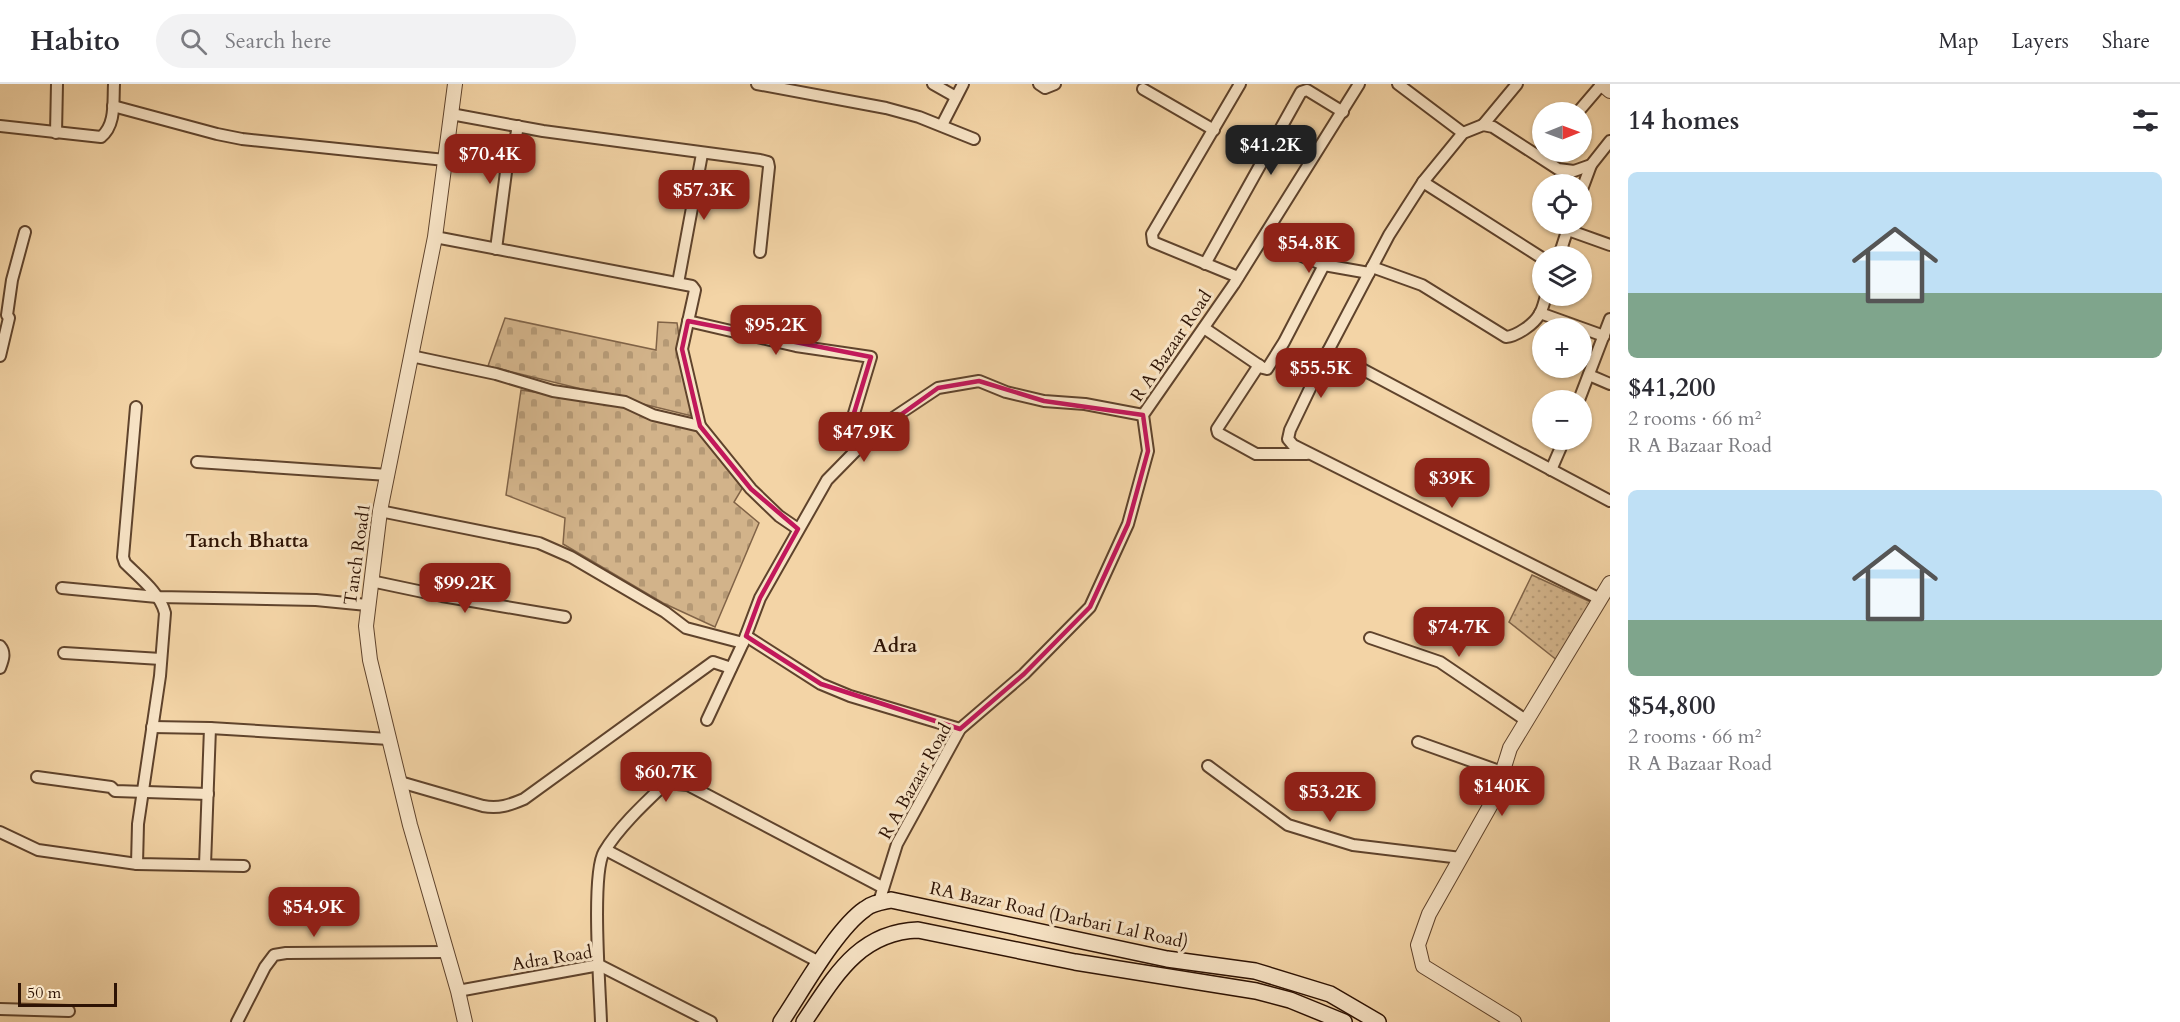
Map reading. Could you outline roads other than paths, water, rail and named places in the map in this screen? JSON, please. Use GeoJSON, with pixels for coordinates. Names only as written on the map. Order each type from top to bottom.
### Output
{"type":"FeatureCollection","features":[{"type":"Feature","properties":{"kind":"main road","name":"RA Bazar Road (Darbari Lal Road)"},"geometry":{"type":"LineString","coordinates":[[879,902],[904,901],[1167,959],[1255,972],[1330,994],[1378,1022]]}},
{"type":"Feature","properties":{"kind":"main road"},"geometry":{"type":"LineString","coordinates":[[781,1022],[855,916],[879,902]]}},
{"type":"Feature","properties":{"kind":"main road"},"geometry":{"type":"LineString","coordinates":[[804,1022],[838,972],[852,957],[867,945],[895,932],[918,930],[1075,962],[1256,991],[1290,1000],[1344,1022]]}},
{"type":"Feature","properties":{"kind":"street"},"geometry":{"type":"LineString","coordinates":[[56,133],[57,84]]}},
{"type":"Feature","properties":{"kind":"street"},"geometry":{"type":"LineString","coordinates":[[0,126],[101,137],[108,131],[113,118],[114,84]]}},
{"type":"Feature","properties":{"kind":"street","name":"Tanch Road1"},"geometry":{"type":"LineString","coordinates":[[455,84],[435,237],[380,511],[366,626],[370,660],[389,739],[465,1022]]}},
{"type":"Feature","properties":{"kind":"street"},"geometry":{"type":"LineString","coordinates":[[757,84],[886,108],[942,125],[974,139]]}},
{"type":"Feature","properties":{"kind":"street"},"geometry":{"type":"LineString","coordinates":[[933,84],[956,97]]}},
{"type":"Feature","properties":{"kind":"street"},"geometry":{"type":"LineString","coordinates":[[942,125],[963,84]]}},
{"type":"Feature","properties":{"kind":"street"},"geometry":{"type":"LineString","coordinates":[[1039,84],[1045,87],[1055,84]]}},
{"type":"Feature","properties":{"kind":"street"},"geometry":{"type":"LineString","coordinates":[[1238,278],[1153,242],[1152,234],[1240,84]]}},
{"type":"Feature","properties":{"kind":"street","name":"R A Bazaar Road"},"geometry":{"type":"LineString","coordinates":[[879,902],[897,844],[960,729],[1024,674],[1090,607],[1128,524],[1148,451],[1143,415],[1238,278],[1359,84]]}},
{"type":"Feature","properties":{"kind":"street"},"geometry":{"type":"LineString","coordinates":[[1398,84],[1463,133]]}},
{"type":"Feature","properties":{"kind":"street"},"geometry":{"type":"LineString","coordinates":[[1516,84],[1484,125],[1463,133],[1423,182],[1389,235],[1328,351],[1290,430],[1288,439],[1293,445],[1600,598]]}},
{"type":"Feature","properties":{"kind":"street"},"geometry":{"type":"LineString","coordinates":[[1587,102],[1602,84],[1610,91]]}},
{"type":"Feature","properties":{"kind":"street"},"geometry":{"type":"LineString","coordinates":[[1143,88],[1214,130]]}},
{"type":"Feature","properties":{"kind":"street"},"geometry":{"type":"LineString","coordinates":[[1205,264],[1301,92],[1307,90],[1342,111]]}},
{"type":"Feature","properties":{"kind":"street"},"geometry":{"type":"LineString","coordinates":[[113,106],[242,139],[445,160]]}},
{"type":"Feature","properties":{"kind":"street"},"geometry":{"type":"LineString","coordinates":[[451,114],[702,154],[768,162],[760,252]]}},
{"type":"Feature","properties":{"kind":"street"},"geometry":{"type":"LineString","coordinates":[[1484,125],[1493,127],[1558,169],[1574,171],[1591,165]]}},
{"type":"Feature","properties":{"kind":"street"},"geometry":{"type":"LineString","coordinates":[[496,249],[506,172],[512,157],[518,126]]}},
{"type":"Feature","properties":{"kind":"street"},"geometry":{"type":"LineString","coordinates":[[1588,174],[1591,165],[1610,141]]}},
{"type":"Feature","properties":{"kind":"street"},"geometry":{"type":"LineString","coordinates":[[678,283],[702,154]]}},
{"type":"Feature","properties":{"kind":"street"},"geometry":{"type":"LineString","coordinates":[[1423,182],[1532,252]]}},
{"type":"Feature","properties":{"kind":"street"},"geometry":{"type":"LineString","coordinates":[[0,356],[9,318],[4,314],[25,232]]}},
{"type":"Feature","properties":{"kind":"street"},"geometry":{"type":"LineString","coordinates":[[1267,232],[1297,254],[1324,265],[1371,270],[1422,285],[1506,337],[1512,336],[1535,321],[1543,306]]}},
{"type":"Feature","properties":{"kind":"street"},"geometry":{"type":"LineString","coordinates":[[1585,234],[1610,245]]}},
{"type":"Feature","properties":{"kind":"street"},"geometry":{"type":"LineString","coordinates":[[435,237],[692,286],[695,290],[682,349],[700,426],[751,489],[779,516],[798,529]]}},
{"type":"Feature","properties":{"kind":"street"},"geometry":{"type":"LineString","coordinates":[[1204,328],[1259,366],[1263,368],[1270,366],[1324,265]]}},
{"type":"Feature","properties":{"kind":"street"},"geometry":{"type":"LineString","coordinates":[[1540,314],[1604,336]]}},
{"type":"Feature","properties":{"kind":"street"},"geometry":{"type":"LineString","coordinates":[[1592,367],[1610,319]]}},
{"type":"Feature","properties":{"kind":"street"},"geometry":{"type":"LineString","coordinates":[[688,321],[796,346],[871,357],[852,420],[853,425],[867,439]]}},
{"type":"Feature","properties":{"kind":"street"},"geometry":{"type":"LineString","coordinates":[[1328,351],[1610,501]]}},
{"type":"Feature","properties":{"kind":"street"},"geometry":{"type":"LineString","coordinates":[[411,356],[496,374],[552,391],[625,402],[653,415],[700,426]]}},
{"type":"Feature","properties":{"kind":"street"},"geometry":{"type":"LineString","coordinates":[[1259,366],[1217,429],[1218,433],[1256,454],[1311,453]]}},
{"type":"Feature","properties":{"kind":"street"},"geometry":{"type":"LineString","coordinates":[[1592,376],[1610,384]]}},
{"type":"Feature","properties":{"kind":"street"},"geometry":{"type":"LineString","coordinates":[[707,720],[744,640],[760,598],[798,529],[827,480],[878,428],[938,388],[979,381],[1006,392],[1044,401],[1085,404],[1143,415]]}},
{"type":"Feature","properties":{"kind":"street"},"geometry":{"type":"LineString","coordinates":[[136,407],[123,557],[157,597],[165,613],[161,659],[138,824],[137,864]]}},
{"type":"Feature","properties":{"kind":"street"},"geometry":{"type":"LineString","coordinates":[[1551,470],[1560,450]]}},
{"type":"Feature","properties":{"kind":"street"},"geometry":{"type":"LineString","coordinates":[[197,462],[388,475]]}},
{"type":"Feature","properties":{"kind":"street"},"geometry":{"type":"LineString","coordinates":[[380,511],[539,543],[571,557],[665,612],[686,628],[744,640],[821,684],[850,696],[960,729]]}},
{"type":"Feature","properties":{"kind":"street"},"geometry":{"type":"LineString","coordinates":[[371,580],[442,596],[565,617]]}},
{"type":"Feature","properties":{"kind":"street"},"geometry":{"type":"LineString","coordinates":[[1514,1022],[1423,966],[1418,945],[1429,914],[1494,799],[1510,748],[1610,583]]}},
{"type":"Feature","properties":{"kind":"street"},"geometry":{"type":"LineString","coordinates":[[62,588],[157,597],[316,600],[367,604]]}},
{"type":"Feature","properties":{"kind":"street"},"geometry":{"type":"LineString","coordinates":[[1370,638],[1440,662],[1527,721]]}},
{"type":"Feature","properties":{"kind":"street"},"geometry":{"type":"LineString","coordinates":[[0,646],[4,656],[0,668]]}},
{"type":"Feature","properties":{"kind":"street"},"geometry":{"type":"LineString","coordinates":[[64,653],[161,659]]}},
{"type":"Feature","properties":{"kind":"street"},"geometry":{"type":"LineString","coordinates":[[400,782],[483,806],[494,808],[507,806],[524,799],[713,662],[731,668]]}},
{"type":"Feature","properties":{"kind":"street"},"geometry":{"type":"LineString","coordinates":[[152,728],[389,739]]}},
{"type":"Feature","properties":{"kind":"street"},"geometry":{"type":"LineString","coordinates":[[205,865],[210,729]]}},
{"type":"Feature","properties":{"kind":"street"},"geometry":{"type":"LineString","coordinates":[[1418,742],[1502,772]]}},
{"type":"Feature","properties":{"kind":"street"},"geometry":{"type":"LineString","coordinates":[[1208,766],[1288,825],[1353,844],[1461,858]]}},
{"type":"Feature","properties":{"kind":"street"},"geometry":{"type":"LineString","coordinates":[[37,777],[111,787],[115,791],[207,794]]}},
{"type":"Feature","properties":{"kind":"street"},"geometry":{"type":"LineString","coordinates":[[601,1022],[598,882],[603,853],[637,811],[666,783],[688,785],[882,887]]}},
{"type":"Feature","properties":{"kind":"street"},"geometry":{"type":"LineString","coordinates":[[0,832],[38,850],[137,864],[244,866]]}},
{"type":"Feature","properties":{"kind":"street"},"geometry":{"type":"LineString","coordinates":[[606,850],[820,963]]}},
{"type":"Feature","properties":{"kind":"street"},"geometry":{"type":"LineString","coordinates":[[237,1022],[274,955],[447,952]]}},
{"type":"Feature","properties":{"kind":"street","name":"Adra Road"},"geometry":{"type":"LineString","coordinates":[[458,991],[599,965],[711,1022]]}},
{"type":"Feature","properties":{"kind":"street"},"geometry":{"type":"LineString","coordinates":[[0,1009],[69,1011]]}},
{"type":"Feature","properties":{"kind":"district","name":"Tanch Bhatta"},"geometry":{"type":"Point","coordinates":[247,540]}},
{"type":"Feature","properties":{"kind":"district","name":"Adra"},"geometry":{"type":"Point","coordinates":[895,645]}}]}
